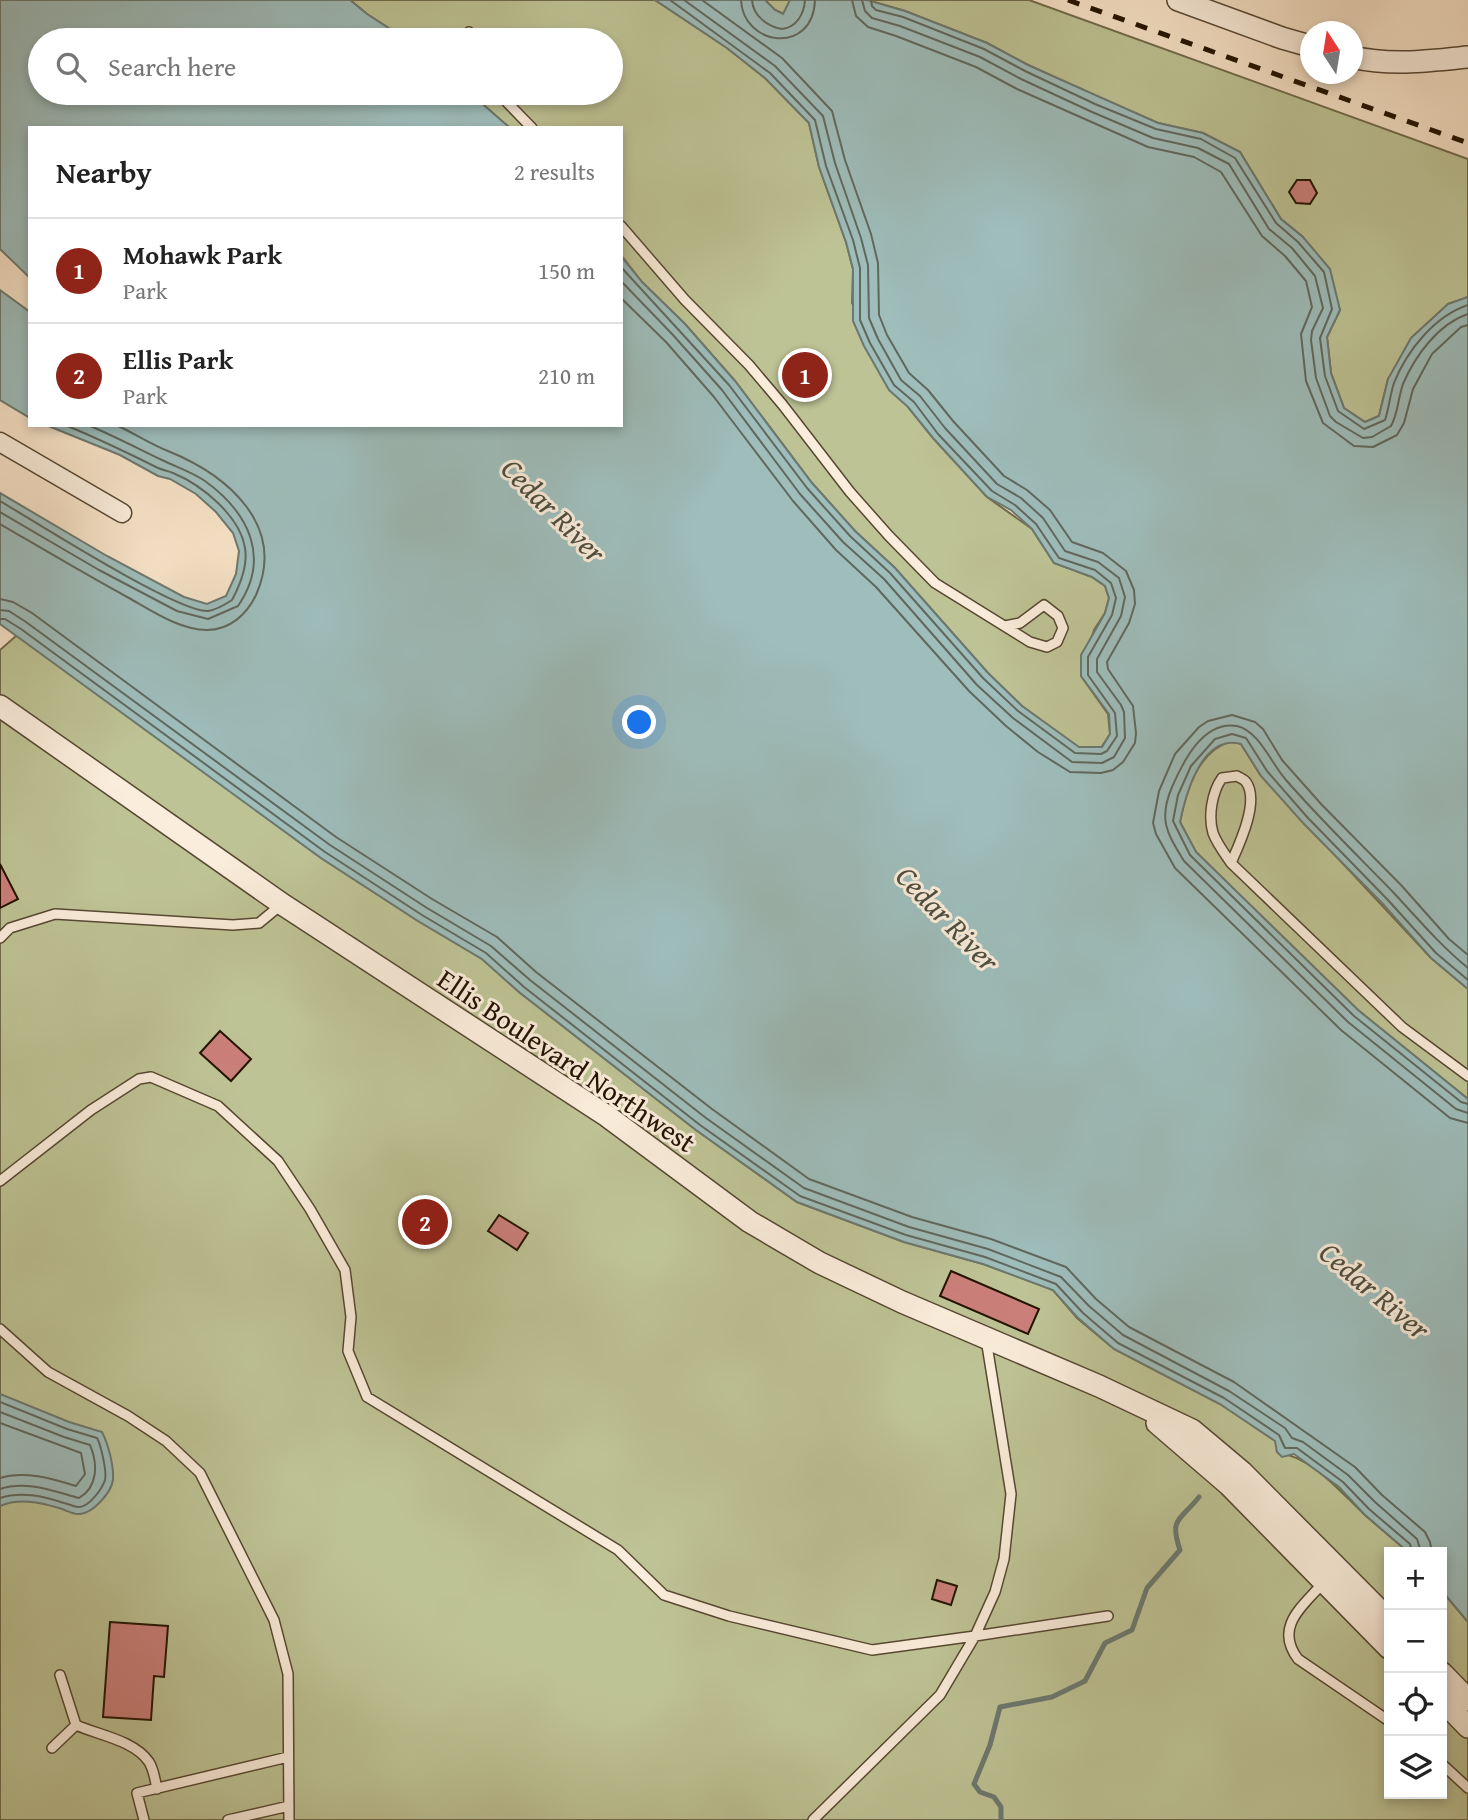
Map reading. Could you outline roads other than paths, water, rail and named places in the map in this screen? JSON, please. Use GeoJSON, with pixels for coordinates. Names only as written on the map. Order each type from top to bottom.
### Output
{"type":"FeatureCollection","features":[{"type":"Feature","properties":{"kind":"street"},"geometry":{"type":"LineString","coordinates":[[1178,0],[1300,43]]}},
{"type":"Feature","properties":{"kind":"street"},"geometry":{"type":"LineString","coordinates":[[1363,59],[1414,63],[1468,57]]}},
{"type":"Feature","properties":{"kind":"street"},"geometry":{"type":"LineString","coordinates":[[0,442],[122,513]]}},
{"type":"Feature","properties":{"kind":"street","name":"Ellis Boulevard Northwest"},"geometry":{"type":"LineString","coordinates":[[0,706],[282,904],[607,1116],[750,1222],[820,1263],[901,1302],[1134,1403],[1330,1574],[1384,1616]]}},
{"type":"Feature","properties":{"kind":"street","name":"Ellis Boulevard Northwest"},"geometry":{"type":"LineString","coordinates":[[1330,1574],[1384,1641]]}},
{"type":"Feature","properties":{"kind":"street"},"geometry":{"type":"LineString","coordinates":[[1447,1678],[1468,1700]]}},
{"type":"Feature","properties":{"kind":"street"},"geometry":{"type":"LineString","coordinates":[[1447,1705],[1468,1727]]}},
{"type":"Feature","properties":{"kind":"lane"},"geometry":{"type":"LineString","coordinates":[[510,105],[530,126]]}},
{"type":"Feature","properties":{"kind":"lane"},"geometry":{"type":"LineString","coordinates":[[623,228],[685,300],[774,393],[850,492],[935,583],[1030,642],[1047,647],[1057,642],[1062,628],[1058,616],[1044,605],[1020,623],[1005,626]]}},
{"type":"Feature","properties":{"kind":"lane"},"geometry":{"type":"LineString","coordinates":[[1231,863],[1248,824],[1247,783],[1237,776],[1222,778],[1215,788],[1211,812],[1213,834],[1231,863],[1402,1027],[1468,1076]]}},
{"type":"Feature","properties":{"kind":"lane"},"geometry":{"type":"LineString","coordinates":[[0,938],[9,928],[55,914],[233,925],[259,923],[282,904]]}},
{"type":"Feature","properties":{"kind":"lane"},"geometry":{"type":"LineString","coordinates":[[0,1181],[90,1110],[139,1079],[151,1077],[218,1107],[278,1161],[310,1209],[345,1270],[351,1317],[348,1352],[367,1397],[618,1550],[664,1595],[729,1616],[872,1650],[1108,1616]]}},
{"type":"Feature","properties":{"kind":"lane"},"geometry":{"type":"LineString","coordinates":[[0,1329],[48,1372],[128,1416],[166,1441],[200,1473],[274,1620],[288,1674],[289,1820]]}},
{"type":"Feature","properties":{"kind":"lane"},"geometry":{"type":"LineString","coordinates":[[813,1820],[940,1695],[975,1636],[996,1592],[1004,1559],[1011,1494],[985,1337]]}},
{"type":"Feature","properties":{"kind":"lane"},"geometry":{"type":"LineString","coordinates":[[1330,1574],[1290,1621],[1290,1648],[1298,1658],[1384,1718]]}},
{"type":"Feature","properties":{"kind":"lane"},"geometry":{"type":"LineString","coordinates":[[60,1675],[76,1725]]}},
{"type":"Feature","properties":{"kind":"lane"},"geometry":{"type":"LineString","coordinates":[[76,1725],[125,1744],[144,1756],[151,1765],[158,1789]]}},
{"type":"Feature","properties":{"kind":"lane"},"geometry":{"type":"LineString","coordinates":[[52,1748],[76,1725]]}},
{"type":"Feature","properties":{"kind":"lane"},"geometry":{"type":"LineString","coordinates":[[144,1820],[137,1794],[288,1757]]}},
{"type":"Feature","properties":{"kind":"lane"},"geometry":{"type":"LineString","coordinates":[[1447,1769],[1468,1788]]}},
{"type":"Feature","properties":{"kind":"lane"},"geometry":{"type":"LineString","coordinates":[[228,1820],[289,1806]]}},
{"type":"Feature","properties":{"kind":"water"},"geometry":{"type":"Polygon","coordinates":[[[0,0],[350,0],[389,28],[28,28],[28,105],[484,105],[508,126],[28,126],[28,276],[0,249],[0,0]]]}},
{"type":"Feature","properties":{"kind":"water","name":"Cedar River"},"geometry":{"type":"Polygon","coordinates":[[[655,0],[765,0],[783,14],[790,0],[867,0],[905,11],[987,43],[1028,65],[1158,123],[1203,133],[1240,152],[1281,219],[1303,237],[1330,269],[1340,310],[1327,337],[1331,373],[1344,408],[1365,422],[1379,416],[1388,379],[1411,338],[1448,304],[1468,297],[1468,989],[1431,958],[1382,903],[1303,823],[1261,776],[1241,744],[1227,743],[1206,757],[1192,782],[1180,822],[1196,852],[1358,1010],[1468,1099],[1468,1622],[1447,1597],[1447,1547],[1402,1547],[1364,1514],[1339,1487],[1294,1454],[1282,1457],[1277,1452],[1275,1441],[1220,1404],[1114,1349],[1077,1317],[1053,1290],[983,1264],[904,1242],[797,1202],[696,1130],[519,992],[482,959],[321,858],[0,624],[0,493],[107,556],[184,597],[207,604],[226,596],[236,574],[239,551],[233,533],[216,512],[196,494],[120,455],[51,427],[623,427],[623,258],[735,381],[812,483],[855,531],[895,568],[988,673],[1022,706],[1079,747],[1102,747],[1110,734],[1109,714],[1081,676],[1081,655],[1105,613],[1109,598],[1105,586],[1092,577],[1054,563],[1032,529],[1011,510],[987,497],[908,407],[889,390],[853,321],[853,269],[819,167],[809,123],[765,78],[727,48],[655,0]]]}},
{"type":"Feature","properties":{"kind":"water"},"geometry":{"type":"Polygon","coordinates":[[[0,290],[28,311],[28,417],[0,400],[0,290]]]}},
{"type":"Feature","properties":{"kind":"water"},"geometry":{"type":"Polygon","coordinates":[[[0,1394],[69,1422],[102,1432],[113,1468],[113,1480],[101,1502],[85,1513],[77,1514],[29,1502],[0,1506],[0,1394]]]}},
{"type":"Feature","properties":{"kind":"waterway"},"geometry":{"type":"LineString","coordinates":[[1001,1820],[1001,1807],[994,1797],[980,1792],[974,1784],[990,1745],[1000,1707],[1052,1697],[1085,1681],[1105,1643],[1132,1630],[1147,1588],[1180,1550],[1176,1532],[1178,1520],[1199,1497]]}},
{"type":"Feature","properties":{"kind":"railway"},"geometry":{"type":"LineString","coordinates":[[1068,0],[1468,143]]}},
{"type":"Feature","properties":{"kind":"place","name":"Mohawk Park"},"geometry":{"type":"Point","coordinates":[805,375]}},
{"type":"Feature","properties":{"kind":"place","name":"Ellis Park"},"geometry":{"type":"Point","coordinates":[425,1222]}}]}
